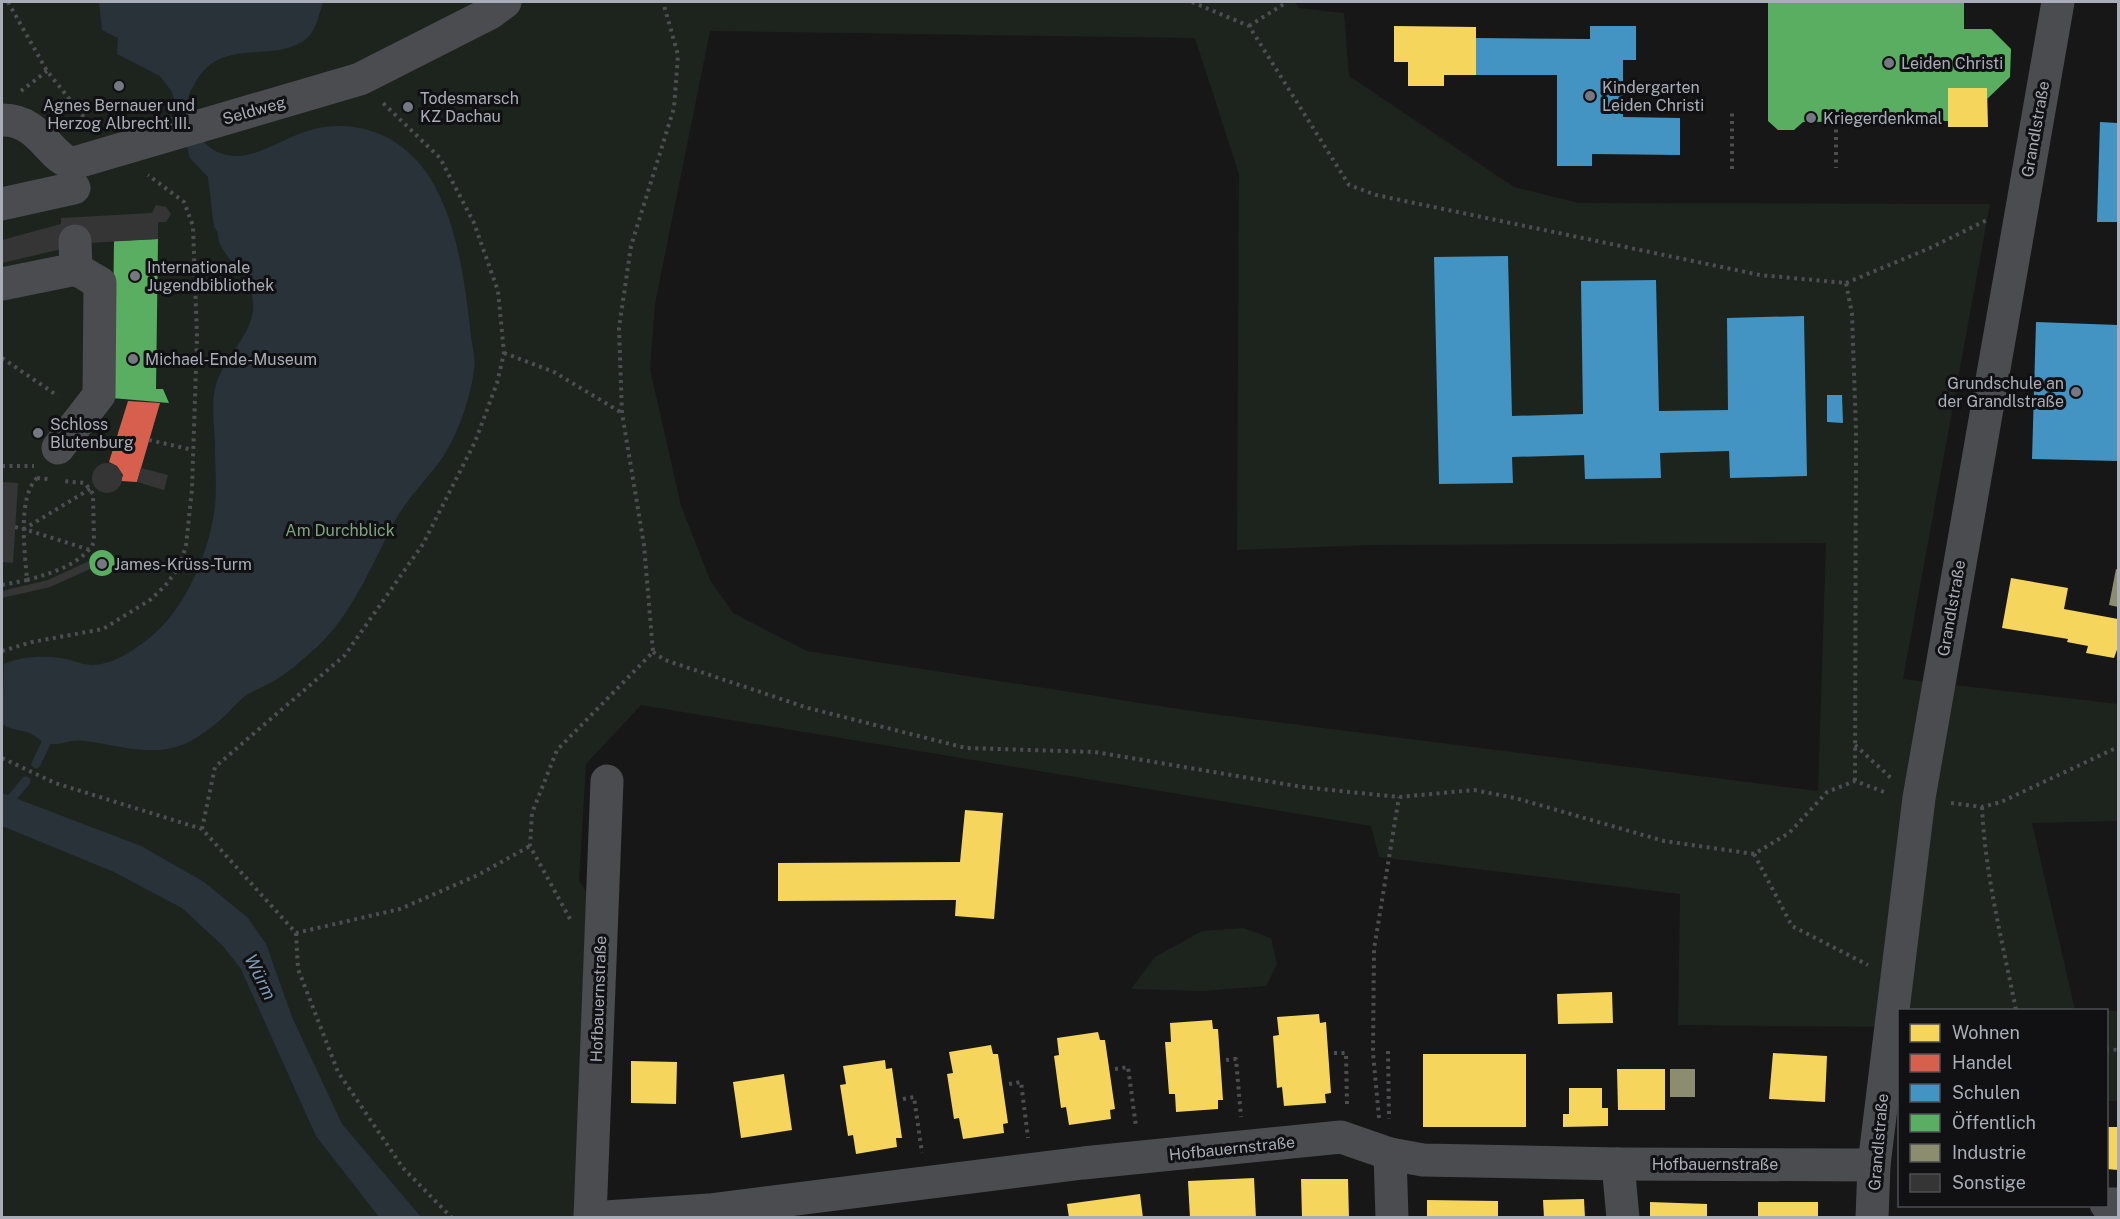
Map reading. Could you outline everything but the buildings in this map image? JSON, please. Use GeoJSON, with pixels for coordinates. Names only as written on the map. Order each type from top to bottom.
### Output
{"type":"FeatureCollection","features":[{"type":"Feature","properties":{"kind":"street","name":"Seldweg"},"geometry":{"type":"LineString","coordinates":[[2,120],[21,123],[34,130],[60,158],[69,163],[113,153],[360,79],[490,13],[505,2]]}},
{"type":"Feature","properties":{"kind":"street","name":"Grandlstraße"},"geometry":{"type":"LineString","coordinates":[[1882,1205],[1874,1165],[1906,789],[2058,2]]}},
{"type":"Feature","properties":{"kind":"street"},"geometry":{"type":"LineString","coordinates":[[2,204],[74,188]]}},
{"type":"Feature","properties":{"kind":"street"},"geometry":{"type":"LineString","coordinates":[[2,284],[76,255],[100,283],[99,395],[80,411],[58,448]]}},
{"type":"Feature","properties":{"kind":"street","name":"Hofbauernstraße"},"geometry":{"type":"LineString","coordinates":[[607,781],[591,1218],[709,1210],[1083,1163],[1341,1137],[1388,1146],[1423,1160],[1618,1164],[1874,1165]]}},
{"type":"Feature","properties":{"kind":"street"},"geometry":{"type":"LineString","coordinates":[[1388,1146],[1392,1218]]}},
{"type":"Feature","properties":{"kind":"street"},"geometry":{"type":"LineString","coordinates":[[1618,1164],[1623,1218]]}},
{"type":"Feature","properties":{"kind":"path"},"geometry":{"type":"LineString","coordinates":[[2,651],[32,642],[103,629],[150,600],[165,586],[179,567],[186,546],[194,450],[197,337],[190,214],[184,202],[113,153],[47,72],[8,2]]}},
{"type":"Feature","properties":{"kind":"path"},"geometry":{"type":"LineString","coordinates":[[576,930],[530,846],[532,813],[557,750],[653,652],[644,545],[622,413],[618,328],[631,246],[674,108],[678,55],[663,2]]}},
{"type":"Feature","properties":{"kind":"path"},"geometry":{"type":"LineString","coordinates":[[1192,2],[1249,26],[1349,185],[1377,195],[1760,275],[1846,283],[1930,248],[1995,216]]}},
{"type":"Feature","properties":{"kind":"path"},"geometry":{"type":"LineString","coordinates":[[1249,26],[1287,2]]}},
{"type":"Feature","properties":{"kind":"path"},"geometry":{"type":"LineString","coordinates":[[202,829],[215,767],[345,655],[423,544],[475,442],[497,383],[504,353],[498,291],[474,223],[440,158],[360,79]]}},
{"type":"Feature","properties":{"kind":"path"},"geometry":{"type":"LineString","coordinates":[[1732,111],[1732,169]]}},
{"type":"Feature","properties":{"kind":"path"},"geometry":{"type":"LineString","coordinates":[[1836,122],[1836,168]]}},
{"type":"Feature","properties":{"kind":"path"},"geometry":{"type":"LineString","coordinates":[[653,652],[665,660],[808,708],[966,748],[1095,752],[1302,788],[1399,796],[1474,790],[1515,798],[1664,841],[1754,854],[1789,833],[1827,792],[1855,781],[1857,431],[1852,314],[1846,283]]}},
{"type":"Feature","properties":{"kind":"path"},"geometry":{"type":"LineString","coordinates":[[504,353],[554,372],[622,413]]}},
{"type":"Feature","properties":{"kind":"path"},"geometry":{"type":"LineString","coordinates":[[2,358],[80,411]]}},
{"type":"Feature","properties":{"kind":"path"},"geometry":{"type":"LineString","coordinates":[[149,440],[194,450]]}},
{"type":"Feature","properties":{"kind":"path"},"geometry":{"type":"LineString","coordinates":[[2,585],[27,580],[45,575],[90,550],[94,542],[93,494],[85,483],[37,478],[27,493],[24,529],[27,580]]}},
{"type":"Feature","properties":{"kind":"path"},"geometry":{"type":"LineString","coordinates":[[24,529],[90,489]]}},
{"type":"Feature","properties":{"kind":"path"},"geometry":{"type":"LineString","coordinates":[[15,527],[90,550]]}},
{"type":"Feature","properties":{"kind":"path"},"geometry":{"type":"LineString","coordinates":[[1855,745],[1906,789],[1982,807],[2001,802],[2118,747]]}},
{"type":"Feature","properties":{"kind":"path"},"geometry":{"type":"LineString","coordinates":[[2,758],[55,783],[202,829],[296,933],[298,969],[338,1072],[403,1168],[452,1218]]}},
{"type":"Feature","properties":{"kind":"path"},"geometry":{"type":"LineString","coordinates":[[1388,1146],[1380,1119],[1373,1053],[1374,949],[1399,796]]}},
{"type":"Feature","properties":{"kind":"path"},"geometry":{"type":"LineString","coordinates":[[1982,807],[1983,830],[2016,1009]]}},
{"type":"Feature","properties":{"kind":"path"},"geometry":{"type":"LineString","coordinates":[[296,933],[400,909],[478,875],[530,846]]}},
{"type":"Feature","properties":{"kind":"path"},"geometry":{"type":"LineString","coordinates":[[1754,854],[1792,926],[1869,965]]}},
{"type":"Feature","properties":{"kind":"path"},"geometry":{"type":"LineString","coordinates":[[1388,1051],[1388,1146]]}},
{"type":"Feature","properties":{"kind":"path"},"geometry":{"type":"LineString","coordinates":[[1334,1053],[1346,1053],[1347,1108]]}},
{"type":"Feature","properties":{"kind":"path"},"geometry":{"type":"LineString","coordinates":[[1226,1060],[1236,1059],[1241,1126]]}},
{"type":"Feature","properties":{"kind":"path"},"geometry":{"type":"LineString","coordinates":[[1115,1069],[1128,1067],[1137,1134]]}},
{"type":"Feature","properties":{"kind":"path"},"geometry":{"type":"LineString","coordinates":[[1009,1084],[1021,1082],[1030,1148]]}},
{"type":"Feature","properties":{"kind":"path"},"geometry":{"type":"LineString","coordinates":[[903,1099],[914,1097],[923,1163]]}},
{"type":"Feature","properties":{"kind":"green space","name":"Am Durchblick"},"geometry":{"type":"Polygon","coordinates":[[[2,2],[1295,2],[1299,8],[1344,13],[1349,76],[1514,187],[1578,203],[1990,204],[1903,679],[2118,704],[2118,821],[2032,823],[2075,1009],[1898,1009],[1898,1027],[1678,1025],[1680,894],[1379,857],[1371,826],[641,705],[586,764],[579,881],[615,935],[602,1217],[2,1217],[2,2]],[[710,31],[655,304],[650,369],[681,506],[710,580],[733,613],[807,651],[1198,712],[1818,791],[1826,543],[1373,545],[1237,550],[1239,174],[1195,38],[710,31]]]}},
{"type":"Feature","properties":{"kind":"green space"},"geometry":{"type":"Polygon","coordinates":[[[1243,928],[1271,938],[1277,964],[1266,986],[1203,991],[1131,989],[1155,957],[1202,931],[1243,928]]]}},
{"type":"Feature","properties":{"kind":"green space"},"geometry":{"type":"Polygon","coordinates":[[[2108,1011],[2118,1011],[2118,1101],[2108,1101],[2108,1011]]]}},
{"type":"Feature","properties":{"kind":"water"},"geometry":{"type":"Polygon","coordinates":[[[99,2],[323,2],[313,30],[307,38],[294,46],[279,50],[232,55],[217,60],[204,71],[188,98],[193,125],[209,147],[225,155],[251,154],[299,134],[318,128],[337,126],[355,127],[373,132],[405,149],[430,178],[440,196],[454,234],[463,275],[474,357],[473,379],[463,416],[452,441],[439,462],[402,509],[352,603],[330,633],[290,670],[244,697],[200,735],[179,746],[155,750],[80,741],[48,743],[29,733],[2,724],[4,664],[19,659],[42,657],[66,659],[89,665],[117,659],[153,635],[176,609],[186,593],[208,541],[215,506],[213,409],[215,388],[224,366],[244,335],[253,313],[252,293],[249,285],[220,244],[214,227],[208,177],[190,158],[172,92],[160,76],[117,54],[118,38],[102,30],[99,2]]]}},
{"type":"Feature","properties":{"kind":"water","name":"Würm"},"geometry":{"type":"Polygon","coordinates":[[[2,793],[141,846],[204,882],[248,918],[266,944],[292,1017],[342,1124],[421,1217],[379,1217],[316,1136],[241,969],[223,946],[182,908],[114,872],[2,826],[2,793]]]}},
{"type":"Feature","properties":{"kind":"waterway"},"geometry":{"type":"LineString","coordinates":[[36,764],[46,743]]}},
{"type":"Feature","properties":{"kind":"waterway"},"geometry":{"type":"LineString","coordinates":[[5,806],[26,781]]}},
{"type":"Feature","properties":{"kind":"place","name":"Leiden Christi"},"geometry":{"type":"Point","coordinates":[1889,63]}},
{"type":"Feature","properties":{"kind":"place","name":"Agnes Bernauer und Herzog Albrecht III."},"geometry":{"type":"Point","coordinates":[119,86]}},
{"type":"Feature","properties":{"kind":"place","name":"Kindergarten Leiden Christi"},"geometry":{"type":"Point","coordinates":[1590,96]}},
{"type":"Feature","properties":{"kind":"place","name":"Todesmarsch KZ Dachau"},"geometry":{"type":"Point","coordinates":[408,107]}},
{"type":"Feature","properties":{"kind":"place","name":"Kriegerdenkmal"},"geometry":{"type":"Point","coordinates":[1811,118]}},
{"type":"Feature","properties":{"kind":"place","name":"Internationale Jugendbibliothek"},"geometry":{"type":"Point","coordinates":[135,276]}},
{"type":"Feature","properties":{"kind":"place","name":"Michael-Ende-Museum"},"geometry":{"type":"Point","coordinates":[133,359]}},
{"type":"Feature","properties":{"kind":"place","name":"Grundschule an der Grandlstraße"},"geometry":{"type":"Point","coordinates":[2076,392]}},
{"type":"Feature","properties":{"kind":"place","name":"Schloss Blutenburg"},"geometry":{"type":"Point","coordinates":[38,433]}},
{"type":"Feature","properties":{"kind":"place","name":"James-Krüss-Turm"},"geometry":{"type":"Point","coordinates":[102,564]}}]}
